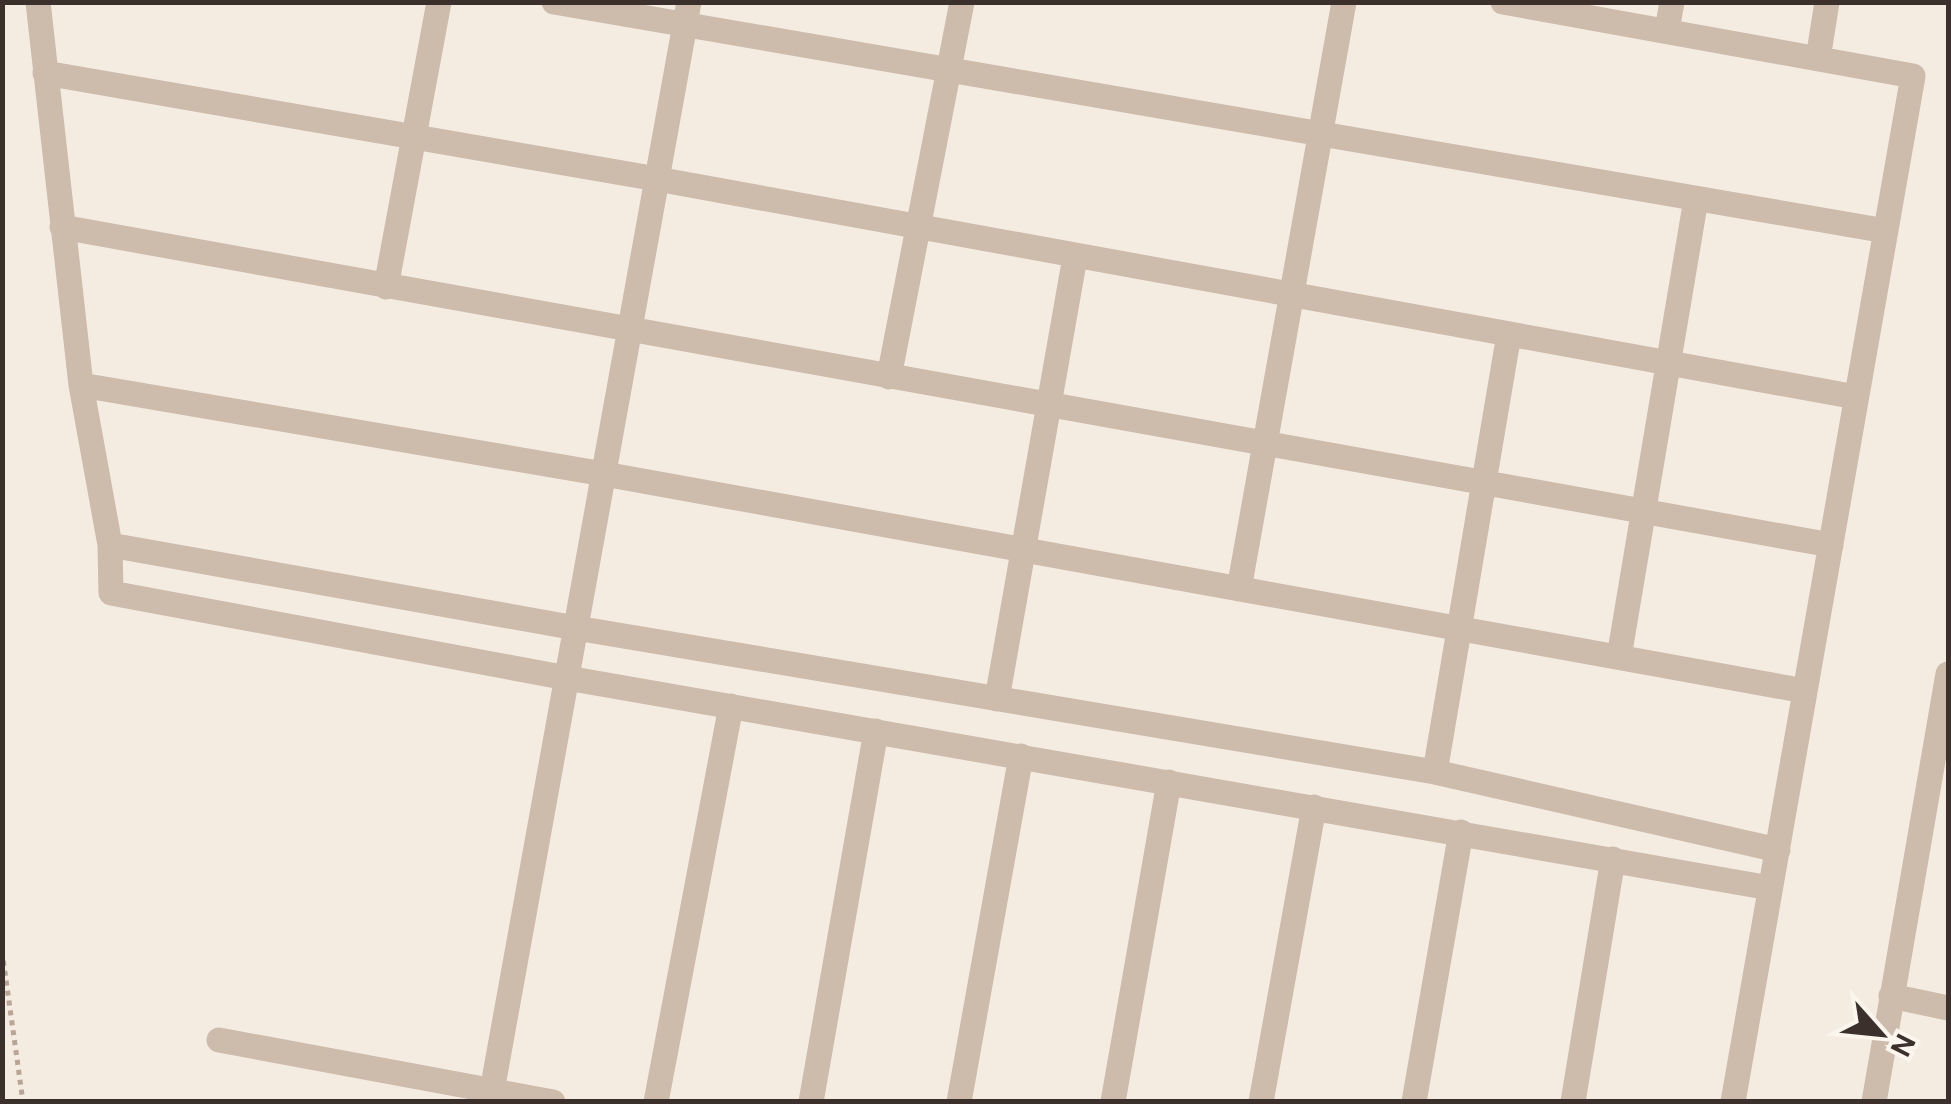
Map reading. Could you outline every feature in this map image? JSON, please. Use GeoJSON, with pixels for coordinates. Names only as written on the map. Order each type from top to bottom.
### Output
{"type":"FeatureCollection","features":[{"type":"Feature","properties":{"kind":"street"},"geometry":{"type":"LineString","coordinates":[[38,2],[81,385],[110,545],[110,591],[114,595],[1770,888]]}},
{"type":"Feature","properties":{"kind":"street"},"geometry":{"type":"LineString","coordinates":[[386,287],[439,2]]}},
{"type":"Feature","properties":{"kind":"street"},"geometry":{"type":"LineString","coordinates":[[554,2],[688,14],[948,70],[1886,231]]}},
{"type":"Feature","properties":{"kind":"street"},"geometry":{"type":"LineString","coordinates":[[889,377],[962,2]]}},
{"type":"Feature","properties":{"kind":"street"},"geometry":{"type":"LineString","coordinates":[[1239,589],[1344,2]]}},
{"type":"Feature","properties":{"kind":"street"},"geometry":{"type":"LineString","coordinates":[[1666,30],[1672,2]]}},
{"type":"Feature","properties":{"kind":"street"},"geometry":{"type":"LineString","coordinates":[[1818,59],[1827,2]]}},
{"type":"Feature","properties":{"kind":"street"},"geometry":{"type":"LineString","coordinates":[[1516,4],[1913,76],[1733,1102]]}},
{"type":"Feature","properties":{"kind":"street"},"geometry":{"type":"LineString","coordinates":[[491,1096],[688,14]]}},
{"type":"Feature","properties":{"kind":"street"},"geometry":{"type":"LineString","coordinates":[[45,73],[1856,397]]}},
{"type":"Feature","properties":{"kind":"street"},"geometry":{"type":"LineString","coordinates":[[1619,657],[1696,199]]}},
{"type":"Feature","properties":{"kind":"street"},"geometry":{"type":"LineString","coordinates":[[62,227],[1831,545]]}},
{"type":"Feature","properties":{"kind":"street"},"geometry":{"type":"LineString","coordinates":[[998,699],[1074,256]]}},
{"type":"Feature","properties":{"kind":"street"},"geometry":{"type":"LineString","coordinates":[[1435,772],[1509,334]]}},
{"type":"Feature","properties":{"kind":"street"},"geometry":{"type":"LineString","coordinates":[[81,385],[604,474],[1805,691]]}},
{"type":"Feature","properties":{"kind":"street"},"geometry":{"type":"LineString","coordinates":[[110,545],[576,628],[1435,772],[1778,850]]}},
{"type":"Feature","properties":{"kind":"street"},"geometry":{"type":"LineString","coordinates":[[1874,1102],[1948,674]]}},
{"type":"Feature","properties":{"kind":"street"},"geometry":{"type":"LineString","coordinates":[[656,1102],[731,706]]}},
{"type":"Feature","properties":{"kind":"street"},"geometry":{"type":"LineString","coordinates":[[811,1102],[876,731]]}},
{"type":"Feature","properties":{"kind":"street"},"geometry":{"type":"LineString","coordinates":[[959,1102],[1020,756]]}},
{"type":"Feature","properties":{"kind":"street"},"geometry":{"type":"LineString","coordinates":[[1113,1102],[1169,782]]}},
{"type":"Feature","properties":{"kind":"street"},"geometry":{"type":"LineString","coordinates":[[1261,1102],[1314,807]]}},
{"type":"Feature","properties":{"kind":"street"},"geometry":{"type":"LineString","coordinates":[[1922,821],[1948,825]]}},
{"type":"Feature","properties":{"kind":"street"},"geometry":{"type":"LineString","coordinates":[[1414,1102],[1461,832]]}},
{"type":"Feature","properties":{"kind":"street"},"geometry":{"type":"LineString","coordinates":[[1573,1102],[1614,858]]}},
{"type":"Feature","properties":{"kind":"street"},"geometry":{"type":"LineString","coordinates":[[1891,996],[1948,1008]]}},
{"type":"Feature","properties":{"kind":"street"},"geometry":{"type":"LineString","coordinates":[[220,1040],[491,1096],[553,1102]]}},
{"type":"Feature","properties":{"kind":"path"},"geometry":{"type":"LineString","coordinates":[[2,952],[23,1102]]}}]}
